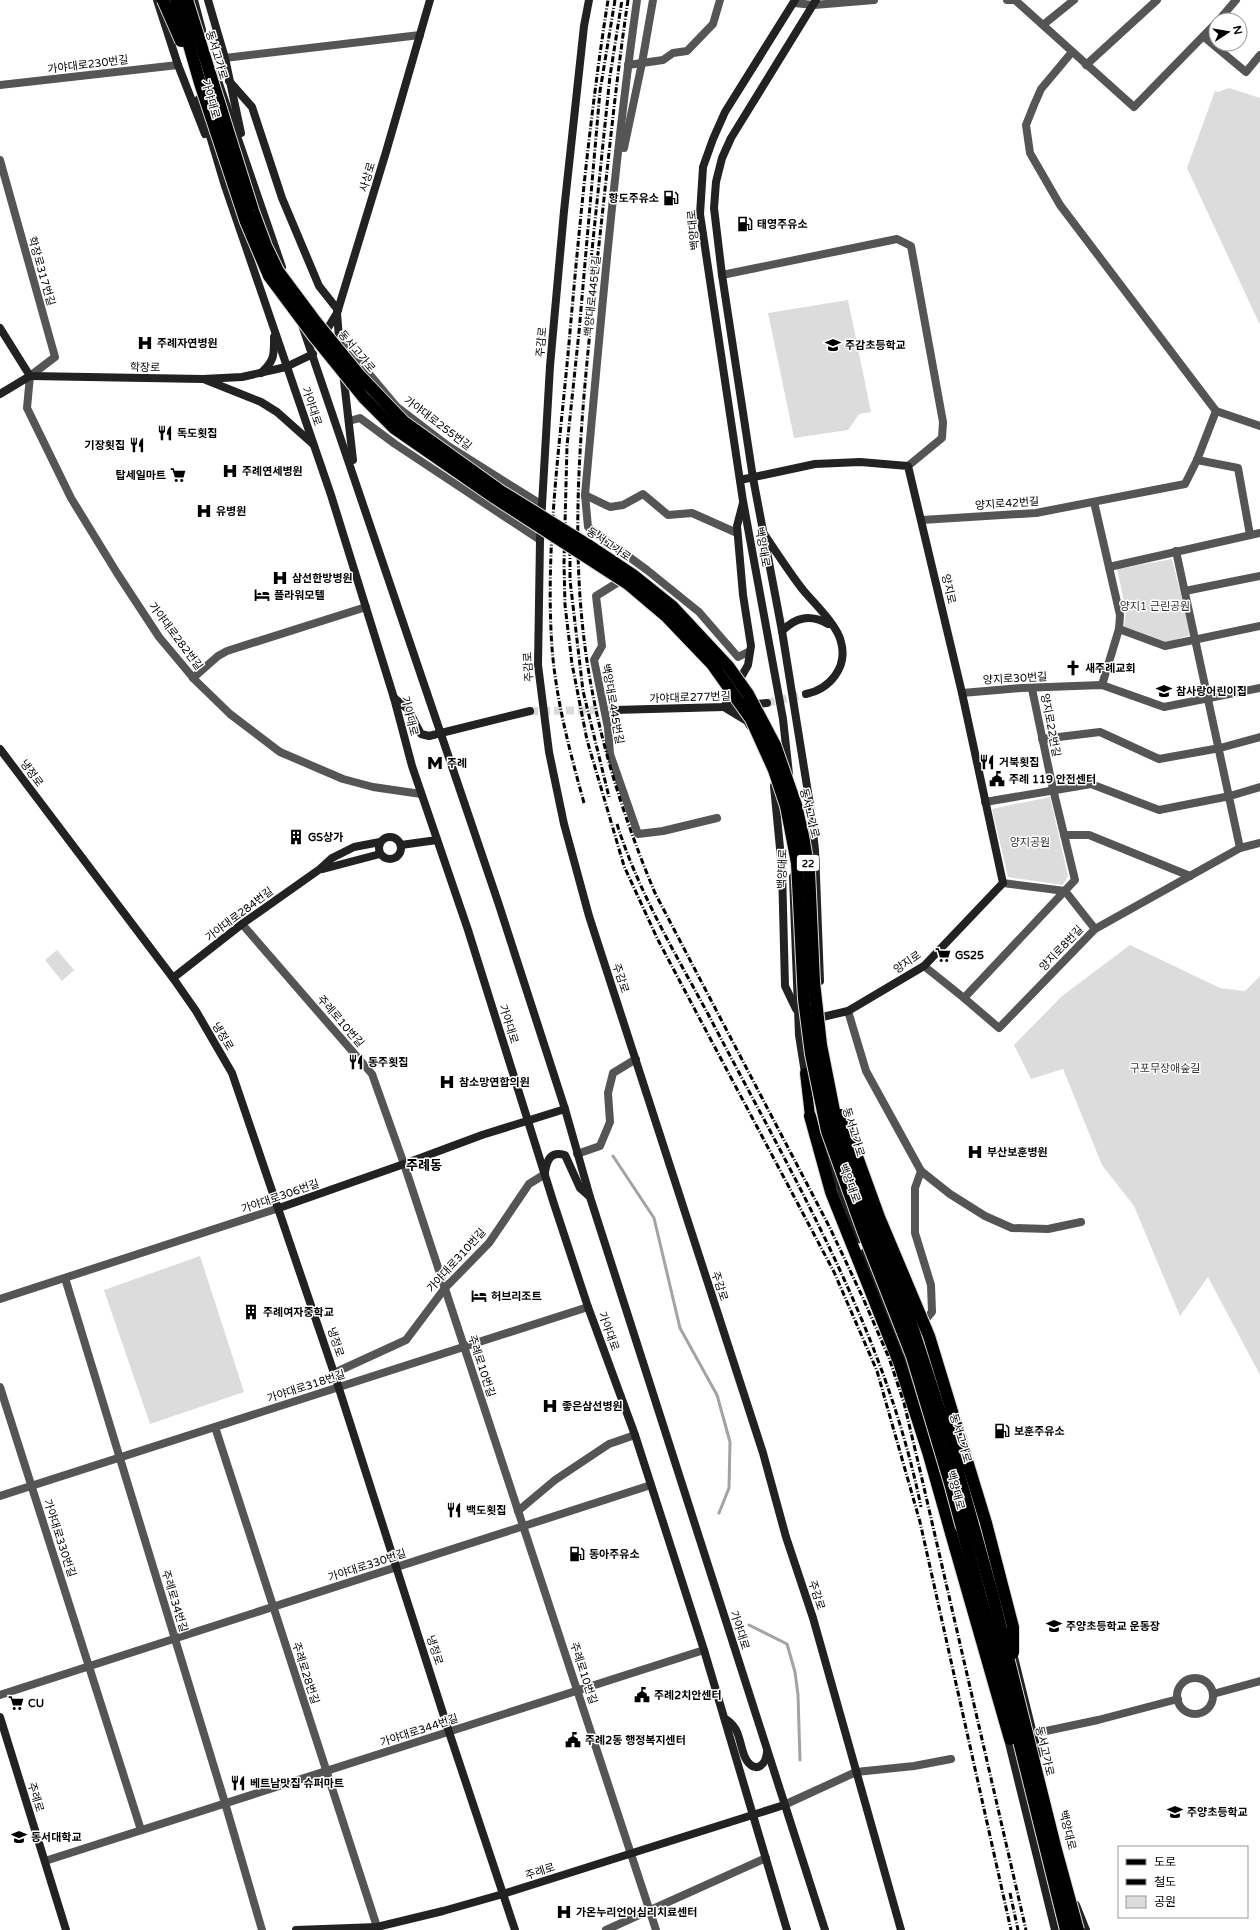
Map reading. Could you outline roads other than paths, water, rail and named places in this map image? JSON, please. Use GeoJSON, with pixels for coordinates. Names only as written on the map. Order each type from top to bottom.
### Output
{"type":"FeatureCollection","features":[{"type":"Feature","properties":{"kind":"highway"},"geometry":{"type":"LineString","coordinates":[[163,0],[200,83]]}},
{"type":"Feature","properties":{"kind":"highway","name":"동서고가로"},"geometry":{"type":"LineString","coordinates":[[176,0],[200,83],[246,222],[268,276],[364,398],[394,428],[495,498],[628,584],[667,616],[712,664],[751,719],[774,770],[786,806],[797,863],[804,998],[811,1054],[827,1131],[863,1231],[912,1356],[950,1483],[1035,1805],[1066,1930]]}},
{"type":"Feature","properties":{"kind":"highway","name":"동서고가로"},"geometry":{"type":"LineString","coordinates":[[187,0],[252,211],[272,258],[278,271],[360,376],[404,422],[499,490],[588,545],[632,575],[673,607],[728,666],[748,694],[761,716],[786,774],[803,836],[809,871],[814,982],[821,1045],[838,1131],[869,1216],[911,1323],[951,1446],[1014,1675],[1055,1846],[1078,1930]]}},
{"type":"Feature","properties":{"kind":"highway"},"geometry":{"type":"LineString","coordinates":[[194,0],[196,29]]}},
{"type":"Feature","properties":{"kind":"highway"},"geometry":{"type":"LineString","coordinates":[[842,1115],[879,1217],[929,1336],[969,1464],[1013,1627],[1014,1675]]}},
{"type":"Feature","properties":{"kind":"highway"},"geometry":{"type":"LineString","coordinates":[[810,1116],[831,1192],[899,1362],[929,1455],[1020,1776],[1035,1805]]}},
{"type":"Feature","properties":{"kind":"main road"},"geometry":{"type":"LineString","coordinates":[[157,0],[178,65],[225,186]]}},
{"type":"Feature","properties":{"kind":"main road","name":"가야대로"},"geometry":{"type":"LineString","coordinates":[[170,0],[225,186],[314,445],[366,607],[421,794],[438,840],[588,1307],[635,1435],[726,1718],[787,1930]]}},
{"type":"Feature","properties":{"kind":"main road","name":"가야대로"},"geometry":{"type":"LineString","coordinates":[[194,0],[210,54],[249,172],[354,475],[498,902],[565,1109],[590,1197],[825,1930]]}},
{"type":"Feature","properties":{"kind":"main road"},"geometry":{"type":"LineString","coordinates":[[208,0],[225,58],[249,172]]}},
{"type":"Feature","properties":{"kind":"main road","name":"사상로"},"geometry":{"type":"LineString","coordinates":[[312,354],[337,312],[430,0]]}},
{"type":"Feature","properties":{"kind":"main road","name":"주감로"},"geometry":{"type":"LineString","coordinates":[[589,0],[584,26],[564,211],[550,366],[540,540],[538,665],[549,752],[564,824],[589,916],[763,1453],[786,1537],[813,1618],[899,1929]]}},
{"type":"Feature","properties":{"kind":"main road","name":"백양대로"},"geometry":{"type":"LineString","coordinates":[[795,1],[725,112],[713,138],[703,167],[700,214],[740,480],[783,719],[794,815],[792,896],[798,1023],[805,1074],[816,1125],[902,1348],[934,1451],[1008,1739],[1054,1928]]}},
{"type":"Feature","properties":{"kind":"main road","name":"백양대로"},"geometry":{"type":"LineString","coordinates":[[815,2],[741,120],[722,158],[716,182],[714,208],[722,275],[753,478],[782,631],[810,805],[814,843],[821,1017],[827,1068],[838,1115],[852,1162],[886,1255],[918,1328],[956,1434],[976,1504],[1070,1888],[1086,1930]]}},
{"type":"Feature","properties":{"kind":"main road"},"geometry":{"type":"LineString","coordinates":[[229,81],[252,107],[282,198],[319,286],[337,312],[354,475]]}},
{"type":"Feature","properties":{"kind":"main road"},"geometry":{"type":"LineString","coordinates":[[0,328],[30,376],[0,394]]}},
{"type":"Feature","properties":{"kind":"main road"},"geometry":{"type":"LineString","coordinates":[[260,374],[272,362],[274,355],[274,328]]}},
{"type":"Feature","properties":{"kind":"main road","name":"학장로"},"geometry":{"type":"LineString","coordinates":[[30,376],[203,379],[242,377],[286,367],[312,354]]}},
{"type":"Feature","properties":{"kind":"main road"},"geometry":{"type":"LineString","coordinates":[[203,379],[261,402],[277,412],[314,445]]}},
{"type":"Feature","properties":{"kind":"main road"},"geometry":{"type":"LineString","coordinates":[[740,480],[815,464],[860,462],[908,466]]}},
{"type":"Feature","properties":{"kind":"main road","name":"양지로"},"geometry":{"type":"LineString","coordinates":[[798,1023],[848,1011],[924,966],[1003,883],[962,693],[908,466]]}},
{"type":"Feature","properties":{"kind":"main road"},"geometry":{"type":"LineString","coordinates":[[744,501],[737,526],[737,533],[750,651],[748,665],[724,707],[746,721],[764,744],[776,796],[782,861],[785,986],[798,1014]]}},
{"type":"Feature","properties":{"kind":"main road"},"geometry":{"type":"LineString","coordinates":[[762,530],[799,584],[837,630],[842,642],[841,660],[837,674],[826,686],[806,694]]}},
{"type":"Feature","properties":{"kind":"main road"},"geometry":{"type":"LineString","coordinates":[[782,631],[792,622],[808,618],[819,619],[837,630]]}},
{"type":"Feature","properties":{"kind":"main road"},"geometry":{"type":"LineString","coordinates":[[394,698],[408,709],[421,734],[429,736],[530,711]]}},
{"type":"Feature","properties":{"kind":"main road","name":"가야대로277번길"},"geometry":{"type":"LineString","coordinates":[[614,710],[724,707],[767,702]]}},
{"type":"Feature","properties":{"kind":"main road","name":"냉정로"},"geometry":{"type":"LineString","coordinates":[[0,749],[173,978],[196,1011],[232,1073],[334,1373],[449,1732],[515,1930]]}},
{"type":"Feature","properties":{"kind":"main road","name":"가야대로284번길"},"geometry":{"type":"LineString","coordinates":[[173,978],[242,924],[320,870],[332,858],[354,847],[380,842],[390,837],[397,839],[401,845],[401,852],[396,858],[387,859],[380,854],[320,870]]}},
{"type":"Feature","properties":{"kind":"main road","name":"가야대로284번길"},"geometry":{"type":"LineString","coordinates":[[401,845],[438,840]]}},
{"type":"Feature","properties":{"kind":"main road"},"geometry":{"type":"LineString","coordinates":[[380,842],[380,854]]}},
{"type":"Feature","properties":{"kind":"main road"},"geometry":{"type":"LineString","coordinates":[[827,1068],[842,1115]]}},
{"type":"Feature","properties":{"kind":"main road"},"geometry":{"type":"LineString","coordinates":[[805,1074],[810,1116]]}},
{"type":"Feature","properties":{"kind":"main road","name":"가야대로306번길"},"geometry":{"type":"LineString","coordinates":[[279,1208],[482,1135],[529,1122],[565,1109]]}},
{"type":"Feature","properties":{"kind":"main road"},"geometry":{"type":"LineString","coordinates":[[545,1174],[546,1161],[552,1154],[558,1152],[566,1155],[580,1188],[590,1197]]}},
{"type":"Feature","properties":{"kind":"main road","name":"주례로"},"geometry":{"type":"LineString","coordinates":[[0,1717],[66,1930]]}},
{"type":"Feature","properties":{"kind":"main road"},"geometry":{"type":"LineString","coordinates":[[726,1718],[737,1731],[747,1761],[752,1766],[758,1767],[763,1765],[766,1760],[767,1751]]}},
{"type":"Feature","properties":{"kind":"main road","name":"주례로"},"geometry":{"type":"LineString","coordinates":[[296,1930],[377,1929],[503,1894],[784,1805]]}},
{"type":"Feature","properties":{"kind":"street","name":"백양대로445번길"},"geometry":{"type":"LineString","coordinates":[[637,0],[628,65],[604,282],[585,495],[588,527],[643,566],[699,612],[738,657],[750,651]]}},
{"type":"Feature","properties":{"kind":"street"},"geometry":{"type":"LineString","coordinates":[[614,191],[642,63],[653,0]]}},
{"type":"Feature","properties":{"kind":"street"},"geometry":{"type":"LineString","coordinates":[[628,65],[663,60],[673,54],[687,51],[713,24],[720,0]]}},
{"type":"Feature","properties":{"kind":"street"},"geometry":{"type":"LineString","coordinates":[[795,1],[815,2],[874,0]]}},
{"type":"Feature","properties":{"kind":"street"},"geometry":{"type":"LineString","coordinates":[[1007,0],[1015,0],[1134,107],[1208,32]]}},
{"type":"Feature","properties":{"kind":"street"},"geometry":{"type":"LineString","coordinates":[[1043,25],[1074,0]]}},
{"type":"Feature","properties":{"kind":"street"},"geometry":{"type":"LineString","coordinates":[[1086,65],[1157,0]]}},
{"type":"Feature","properties":{"kind":"street"},"geometry":{"type":"LineString","coordinates":[[1226,12],[1236,0]]}},
{"type":"Feature","properties":{"kind":"street"},"geometry":{"type":"LineString","coordinates":[[225,58],[420,35]]}},
{"type":"Feature","properties":{"kind":"street"},"geometry":{"type":"LineString","coordinates":[[1204,37],[1246,72],[1260,55]]}},
{"type":"Feature","properties":{"kind":"street"},"geometry":{"type":"LineString","coordinates":[[1072,52],[1041,89],[1034,105],[1026,125],[1030,153],[1060,205],[1216,411],[1260,426]]}},
{"type":"Feature","properties":{"kind":"street","name":"가야대로230번길"},"geometry":{"type":"LineString","coordinates":[[0,85],[178,65]]}},
{"type":"Feature","properties":{"kind":"street","name":"학장로317번길"},"geometry":{"type":"LineString","coordinates":[[0,160],[55,357],[30,376]]}},
{"type":"Feature","properties":{"kind":"street"},"geometry":{"type":"LineString","coordinates":[[722,275],[897,239],[911,246],[943,422],[942,438],[908,466]]}},
{"type":"Feature","properties":{"kind":"street","name":"가야대로255번길"},"geometry":{"type":"LineString","coordinates":[[339,338],[397,407],[448,446],[542,506]]}},
{"type":"Feature","properties":{"kind":"street","name":"가야대로282번길"},"geometry":{"type":"LineString","coordinates":[[30,376],[27,408],[71,498],[117,573],[159,637],[193,678],[230,714],[280,752],[343,779],[373,787],[421,794]]}},
{"type":"Feature","properties":{"kind":"street","name":"양지로42번길"},"geometry":{"type":"LineString","coordinates":[[922,520],[1036,513],[1185,484],[1197,460],[1216,411]]}},
{"type":"Feature","properties":{"kind":"street"},"geometry":{"type":"LineString","coordinates":[[349,421],[360,418],[395,444],[540,540]]}},
{"type":"Feature","properties":{"kind":"street"},"geometry":{"type":"LineString","coordinates":[[1197,460],[1238,468],[1250,535]]}},
{"type":"Feature","properties":{"kind":"street"},"geometry":{"type":"LineString","coordinates":[[585,495],[610,507],[623,505],[643,494],[668,515],[692,513],[737,533]]}},
{"type":"Feature","properties":{"kind":"street"},"geometry":{"type":"LineString","coordinates":[[1094,502],[1120,615],[1119,629],[1102,685]]}},
{"type":"Feature","properties":{"kind":"street"},"geometry":{"type":"LineString","coordinates":[[1109,567],[1260,533]]}},
{"type":"Feature","properties":{"kind":"street"},"geometry":{"type":"LineString","coordinates":[[1176,551],[1210,699],[1240,848]]}},
{"type":"Feature","properties":{"kind":"street","name":"백양대로445번길"},"geometry":{"type":"LineString","coordinates":[[643,566],[596,596],[602,646],[594,660],[608,728],[610,754],[638,834],[663,831],[717,818]]}},
{"type":"Feature","properties":{"kind":"street"},"geometry":{"type":"LineString","coordinates":[[1185,591],[1260,576]]}},
{"type":"Feature","properties":{"kind":"street"},"geometry":{"type":"LineString","coordinates":[[193,678],[227,650],[366,607]]}},
{"type":"Feature","properties":{"kind":"street"},"geometry":{"type":"LineString","coordinates":[[1119,629],[1165,646],[1260,626]]}},
{"type":"Feature","properties":{"kind":"street","name":"양지로30번길"},"geometry":{"type":"LineString","coordinates":[[962,693],[1102,685],[1164,707],[1260,688]]}},
{"type":"Feature","properties":{"kind":"street","name":"양지로22번길"},"geometry":{"type":"LineString","coordinates":[[1032,688],[1053,790]]}},
{"type":"Feature","properties":{"kind":"street"},"geometry":{"type":"LineString","coordinates":[[1042,738],[1100,732],[1159,759],[1220,748],[1260,737]]}},
{"type":"Feature","properties":{"kind":"street"},"geometry":{"type":"LineString","coordinates":[[986,802],[1091,784],[1159,810],[1230,796],[1260,787]]}},
{"type":"Feature","properties":{"kind":"street"},"geometry":{"type":"LineString","coordinates":[[964,998],[1075,880],[1053,790]]}},
{"type":"Feature","properties":{"kind":"street"},"geometry":{"type":"LineString","coordinates":[[1064,835],[1089,836],[1190,876]]}},
{"type":"Feature","properties":{"kind":"street","name":"양지로8번길"},"geometry":{"type":"LineString","coordinates":[[924,966],[999,1028],[1095,929],[1240,848],[1260,843]]}},
{"type":"Feature","properties":{"kind":"street"},"geometry":{"type":"LineString","coordinates":[[1003,883],[1065,891],[1095,929]]}},
{"type":"Feature","properties":{"kind":"street","name":"주례로10번길"},"geometry":{"type":"LineString","coordinates":[[242,924],[372,1074],[404,1164],[656,1930]]}},
{"type":"Feature","properties":{"kind":"street"},"geometry":{"type":"LineString","coordinates":[[848,1011],[866,1071],[921,1171],[950,1194],[985,1216],[1012,1228],[1048,1229],[1081,1222]]}},
{"type":"Feature","properties":{"kind":"street"},"geometry":{"type":"LineString","coordinates":[[578,1154],[600,1146],[610,1122],[608,1093],[613,1073],[636,1059]]}},
{"type":"Feature","properties":{"kind":"street"},"geometry":{"type":"LineString","coordinates":[[918,1328],[932,1312],[931,1285],[915,1233],[915,1188],[921,1171]]}},
{"type":"Feature","properties":{"kind":"street","name":"가야대로310번길"},"geometry":{"type":"LineString","coordinates":[[334,1373],[406,1340],[445,1288],[489,1243],[529,1184],[545,1174]]}},
{"type":"Feature","properties":{"kind":"street","name":"가야대로306번길"},"geometry":{"type":"LineString","coordinates":[[0,1300],[279,1208]]}},
{"type":"Feature","properties":{"kind":"street","name":"주례로34번길"},"geometry":{"type":"LineString","coordinates":[[65,1278],[225,1803],[262,1930]]}},
{"type":"Feature","properties":{"kind":"street","name":"가야대로318번길"},"geometry":{"type":"LineString","coordinates":[[0,1496],[588,1307]]}},
{"type":"Feature","properties":{"kind":"street"},"geometry":{"type":"LineString","coordinates":[[0,1387],[32,1486]]}},
{"type":"Feature","properties":{"kind":"street","name":"주례로28번길"},"geometry":{"type":"LineString","coordinates":[[215,1426],[377,1929]]}},
{"type":"Feature","properties":{"kind":"street"},"geometry":{"type":"LineString","coordinates":[[518,1511],[556,1480],[609,1444],[635,1435]]}},
{"type":"Feature","properties":{"kind":"street","name":"가야대로330번길"},"geometry":{"type":"LineString","coordinates":[[0,1695],[651,1485]]}},
{"type":"Feature","properties":{"kind":"street","name":"가야대로330번길"},"geometry":{"type":"LineString","coordinates":[[32,1486],[89,1666]]}},
{"type":"Feature","properties":{"kind":"street","name":"가야대로344번길"},"geometry":{"type":"LineString","coordinates":[[45,1861],[704,1650]]}},
{"type":"Feature","properties":{"kind":"street"},"geometry":{"type":"LineString","coordinates":[[89,1666],[141,1830]]}},
{"type":"Feature","properties":{"kind":"street"},"geometry":{"type":"LineString","coordinates":[[1190,1679],[1203,1680],[1211,1688],[1213,1694],[1211,1704],[1208,1709],[1199,1714],[1188,1712],[1180,1705],[1178,1699],[1178,1694],[1182,1684],[1190,1679]]}},
{"type":"Feature","properties":{"kind":"street"},"geometry":{"type":"LineString","coordinates":[[1213,1694],[1260,1681]]}},
{"type":"Feature","properties":{"kind":"street"},"geometry":{"type":"LineString","coordinates":[[1008,1739],[1098,1720],[1178,1699]]}},
{"type":"Feature","properties":{"kind":"street"},"geometry":{"type":"LineString","coordinates":[[784,1805],[856,1772],[914,1766],[950,1759]]}},
{"type":"Feature","properties":{"kind":"street"},"geometry":{"type":"LineString","coordinates":[[606,1930],[766,1858]]}},
{"type":"Feature","properties":{"kind":"waterway"},"geometry":{"type":"LineString","coordinates":[[613,1156],[654,1218],[680,1328],[717,1395],[730,1442],[729,1488],[719,1513]]}},
{"type":"Feature","properties":{"kind":"waterway"},"geometry":{"type":"LineString","coordinates":[[749,1625],[787,1644],[795,1672],[798,1695],[800,1760]]}},
{"type":"Feature","properties":{"kind":"tunnel"},"geometry":{"type":"LineString","coordinates":[[767,703],[806,694]]}},
{"type":"Feature","properties":{"kind":"tunnel"},"geometry":{"type":"LineString","coordinates":[[530,711],[614,710]]}},
{"type":"Feature","properties":{"kind":"railway"},"geometry":{"type":"LineString","coordinates":[[584,803],[560,706],[554,667],[550,610],[550,572],[554,495],[581,214],[590,129],[608,0]]}},
{"type":"Feature","properties":{"kind":"railway"},"geometry":{"type":"LineString","coordinates":[[615,0],[600,91],[579,332],[567,446],[564,564],[565,605],[572,664],[587,740],[624,866],[658,940],[834,1272],[877,1371],[920,1522],[1011,1930]]}},
{"type":"Feature","properties":{"kind":"railway"},"geometry":{"type":"LineString","coordinates":[[590,270],[610,76],[622,0]]}},
{"type":"Feature","properties":{"kind":"railway"},"geometry":{"type":"LineString","coordinates":[[628,0],[615,98],[586,367],[579,474],[579,580],[583,632],[596,712],[617,790],[655,893],[830,1228],[889,1358],[904,1403],[1026,1930]]}},
{"type":"Feature","properties":{"kind":"railway"},"geometry":{"type":"LineString","coordinates":[[570,539],[570,580],[583,691],[609,797]]}},
{"type":"Feature","properties":{"kind":"railway"},"geometry":{"type":"LineString","coordinates":[[617,824],[635,873],[646,897],[802,1193],[832,1253],[860,1315],[884,1377],[905,1441],[921,1507]]}},
{"type":"Feature","properties":{"kind":"railway"},"geometry":{"type":"LineString","coordinates":[[1010,1893],[1018,1930]]}},
{"type":"Feature","properties":{"kind":"place","name":"항도주유소"},"geometry":{"type":"Point","coordinates":[671,198]}},
{"type":"Feature","properties":{"kind":"place","name":"태영주유소"},"geometry":{"type":"Point","coordinates":[745,224]}},
{"type":"Feature","properties":{"kind":"place","name":"주례자연병원"},"geometry":{"type":"Point","coordinates":[145,343]}},
{"type":"Feature","properties":{"kind":"place","name":"주감초등학교"},"geometry":{"type":"Point","coordinates":[833,345]}},
{"type":"Feature","properties":{"kind":"place","name":"독도횟집"},"geometry":{"type":"Point","coordinates":[165,433]}},
{"type":"Feature","properties":{"kind":"place","name":"기장횟집"},"geometry":{"type":"Point","coordinates":[137,445]}},
{"type":"Feature","properties":{"kind":"place","name":"주례연세병원"},"geometry":{"type":"Point","coordinates":[230,471]}},
{"type":"Feature","properties":{"kind":"place","name":"탑세일마트"},"geometry":{"type":"Point","coordinates":[178,475]}},
{"type":"Feature","properties":{"kind":"place","name":"유병원"},"geometry":{"type":"Point","coordinates":[204,511]}},
{"type":"Feature","properties":{"kind":"place","name":"삼선한방병원"},"geometry":{"type":"Point","coordinates":[280,578]}},
{"type":"Feature","properties":{"kind":"place","name":"플라워모텔"},"geometry":{"type":"Point","coordinates":[262,595]}},
{"type":"Feature","properties":{"kind":"place","name":"새주례교회"},"geometry":{"type":"Point","coordinates":[1073,668]}},
{"type":"Feature","properties":{"kind":"place","name":"참사랑어린이집"},"geometry":{"type":"Point","coordinates":[1164,691]}},
{"type":"Feature","properties":{"kind":"place","name":"거북횟집"},"geometry":{"type":"Point","coordinates":[987,762]}},
{"type":"Feature","properties":{"kind":"place","name":"주례"},"geometry":{"type":"Point","coordinates":[435,763]}},
{"type":"Feature","properties":{"kind":"place","name":"주례 119 안전센터"},"geometry":{"type":"Point","coordinates":[997,779]}},
{"type":"Feature","properties":{"kind":"place","name":"GS상가"},"geometry":{"type":"Point","coordinates":[296,837]}},
{"type":"Feature","properties":{"kind":"place","name":"GS25"},"geometry":{"type":"Point","coordinates":[943,955]}},
{"type":"Feature","properties":{"kind":"place","name":"동주횟집"},"geometry":{"type":"Point","coordinates":[356,1062]}},
{"type":"Feature","properties":{"kind":"place","name":"참소망연합의원"},"geometry":{"type":"Point","coordinates":[447,1082]}},
{"type":"Feature","properties":{"kind":"place","name":"부산보훈병원"},"geometry":{"type":"Point","coordinates":[975,1152]}},
{"type":"Feature","properties":{"kind":"place","name":"허브리조트"},"geometry":{"type":"Point","coordinates":[479,1296]}},
{"type":"Feature","properties":{"kind":"place","name":"주례여자중학교"},"geometry":{"type":"Point","coordinates":[251,1312]}},
{"type":"Feature","properties":{"kind":"place","name":"좋은삼선병원"},"geometry":{"type":"Point","coordinates":[550,1406]}},
{"type":"Feature","properties":{"kind":"place","name":"보훈주유소"},"geometry":{"type":"Point","coordinates":[1002,1431]}},
{"type":"Feature","properties":{"kind":"place","name":"백도횟집"},"geometry":{"type":"Point","coordinates":[454,1510]}},
{"type":"Feature","properties":{"kind":"place","name":"동아주유소"},"geometry":{"type":"Point","coordinates":[577,1554]}},
{"type":"Feature","properties":{"kind":"place","name":"주양초등학교 운동장"},"geometry":{"type":"Point","coordinates":[1054,1626]}},
{"type":"Feature","properties":{"kind":"place","name":"주례2치안센터"},"geometry":{"type":"Point","coordinates":[642,1695]}},
{"type":"Feature","properties":{"kind":"place","name":"CU"},"geometry":{"type":"Point","coordinates":[16,1703]}},
{"type":"Feature","properties":{"kind":"place","name":"주례2동 행정복지센터"},"geometry":{"type":"Point","coordinates":[573,1740]}},
{"type":"Feature","properties":{"kind":"place","name":"베트남맛집 슈퍼마트"},"geometry":{"type":"Point","coordinates":[238,1783]}},
{"type":"Feature","properties":{"kind":"place","name":"주양초등학교"},"geometry":{"type":"Point","coordinates":[1175,1812]}},
{"type":"Feature","properties":{"kind":"place","name":"동서대학교"},"geometry":{"type":"Point","coordinates":[19,1837]}},
{"type":"Feature","properties":{"kind":"place","name":"가온누리언어심리치료센터"},"geometry":{"type":"Point","coordinates":[564,1912]}},
{"type":"Feature","properties":{"kind":"district","name":"주례동"},"geometry":{"type":"Point","coordinates":[424,1165]}},
{"type":"Feature","properties":{"kind":"park label","name":"양지1 근린공원"},"geometry":{"type":"Point","coordinates":[1155,606]}},
{"type":"Feature","properties":{"kind":"park label","name":"양지공원"},"geometry":{"type":"Point","coordinates":[1030,842]}},
{"type":"Feature","properties":{"kind":"park label","name":"구포무장애숲길"},"geometry":{"type":"Point","coordinates":[1165,1068]}}]}
